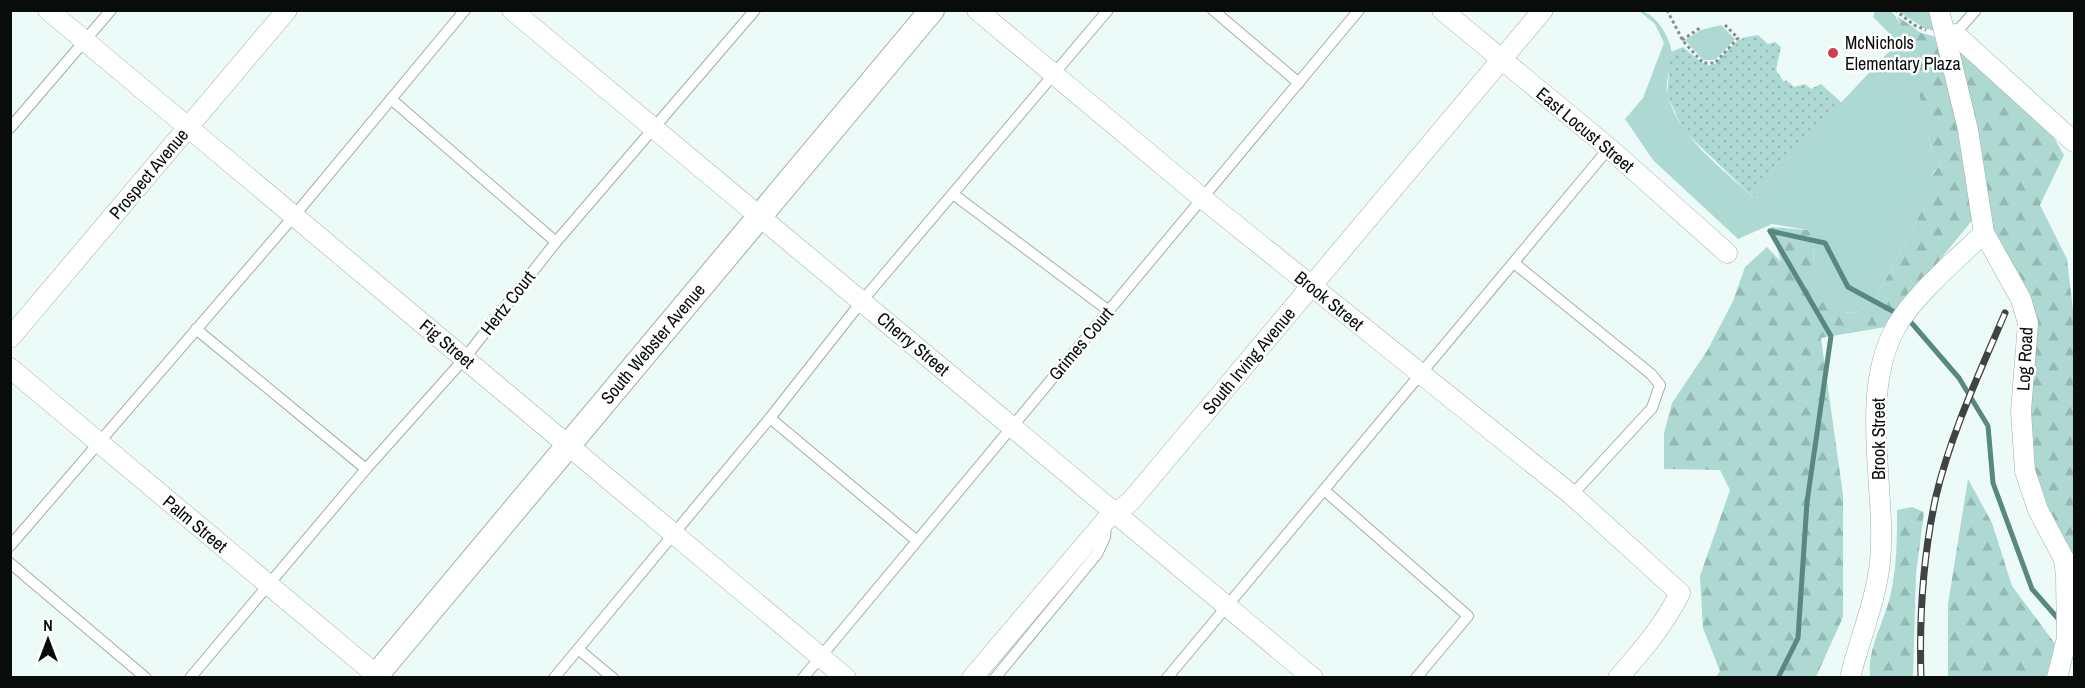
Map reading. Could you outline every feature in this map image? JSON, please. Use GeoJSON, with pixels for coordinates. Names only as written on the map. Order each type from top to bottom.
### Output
{"type":"FeatureCollection","features":[{"type":"Feature","properties":{"kind":"street","name":"Fig Street"},"geometry":{"type":"LineString","coordinates":[[48,10],[846,678]]}},
{"type":"Feature","properties":{"kind":"street","name":"Prospect Avenue"},"geometry":{"type":"LineString","coordinates":[[10,338],[286,10]]}},
{"type":"Feature","properties":{"kind":"street","name":"Cherry Street"},"geometry":{"type":"LineString","coordinates":[[512,10],[759,218],[862,301],[1110,516],[1228,607],[1313,678]]}},
{"type":"Feature","properties":{"kind":"street","name":"South Webster Avenue"},"geometry":{"type":"LineString","coordinates":[[377,677],[568,444],[932,10]]}},
{"type":"Feature","properties":{"kind":"street","name":"Brook Street"},"geometry":{"type":"LineString","coordinates":[[977,10],[1202,198],[1572,495],[1680,593],[1670,613],[1643,650],[1618,678]]}},
{"type":"Feature","properties":{"kind":"street","name":"East Locust Street"},"geometry":{"type":"LineString","coordinates":[[1442,10],[1609,148],[1727,253]]}},
{"type":"Feature","properties":{"kind":"street","name":"South Irving Avenue"},"geometry":{"type":"LineString","coordinates":[[972,678],[1110,516],[1131,501],[1543,10]]}},
{"type":"Feature","properties":{"kind":"street","name":"Log Road"},"geometry":{"type":"LineString","coordinates":[[1939,10],[1949,37],[1968,130],[1984,233],[2025,309],[2028,344],[2021,422],[2025,471],[2038,510],[2069,560],[2067,638],[2057,678]]}},
{"type":"Feature","properties":{"kind":"street"},"geometry":{"type":"LineString","coordinates":[[1949,37],[2072,133]]}},
{"type":"Feature","properties":{"kind":"street","name":"Brook Street"},"geometry":{"type":"LineString","coordinates":[[1850,678],[1879,575],[1881,512],[1878,405],[1882,370],[1892,337],[1909,309],[1984,233]]}},
{"type":"Feature","properties":{"kind":"street","name":"Palm Street"},"geometry":{"type":"LineString","coordinates":[[10,369],[377,677]]}},
{"type":"Feature","properties":{"kind":"lane"},"geometry":{"type":"LineString","coordinates":[[10,128],[111,10]]}},
{"type":"Feature","properties":{"kind":"lane"},"geometry":{"type":"LineString","coordinates":[[10,546],[294,216],[465,10]]}},
{"type":"Feature","properties":{"kind":"lane"},"geometry":{"type":"LineString","coordinates":[[554,678],[770,418],[862,301],[1108,10]]}},
{"type":"Feature","properties":{"kind":"lane"},"geometry":{"type":"LineString","coordinates":[[1213,10],[1299,82]]}},
{"type":"Feature","properties":{"kind":"lane","name":"Grimes Court"},"geometry":{"type":"LineString","coordinates":[[803,678],[1359,10]]}},
{"type":"Feature","properties":{"kind":"lane"},"geometry":{"type":"LineString","coordinates":[[1949,37],[1976,10]]}},
{"type":"Feature","properties":{"kind":"lane","name":"Hertz Court"},"geometry":{"type":"LineString","coordinates":[[190,678],[366,469],[464,359],[556,242],[654,129],[750,12]]}},
{"type":"Feature","properties":{"kind":"lane"},"geometry":{"type":"LineString","coordinates":[[391,99],[556,242]]}},
{"type":"Feature","properties":{"kind":"lane"},"geometry":{"type":"LineString","coordinates":[[1167,678],[1609,148]]}},
{"type":"Feature","properties":{"kind":"lane"},"geometry":{"type":"LineString","coordinates":[[953,194],[1109,311]]}},
{"type":"Feature","properties":{"kind":"lane"},"geometry":{"type":"LineString","coordinates":[[1514,263],[1651,374],[1660,386],[1652,408],[1572,495]]}},
{"type":"Feature","properties":{"kind":"lane"},"geometry":{"type":"LineString","coordinates":[[196,329],[366,469]]}},
{"type":"Feature","properties":{"kind":"lane"},"geometry":{"type":"LineString","coordinates":[[770,418],[916,540]]}},
{"type":"Feature","properties":{"kind":"lane"},"geometry":{"type":"LineString","coordinates":[[1324,490],[1468,616],[1416,678]]}},
{"type":"Feature","properties":{"kind":"lane"},"geometry":{"type":"LineString","coordinates":[[995,678],[1097,554],[1105,537],[1110,516]]}},
{"type":"Feature","properties":{"kind":"lane"},"geometry":{"type":"LineString","coordinates":[[10,563],[146,678]]}},
{"type":"Feature","properties":{"kind":"lane"},"geometry":{"type":"LineString","coordinates":[[578,649],[613,678]]}},
{"type":"Feature","properties":{"kind":"path"},"geometry":{"type":"LineString","coordinates":[[1667,10],[1682,40],[1703,63],[1715,63],[1738,38],[1724,24]]}},
{"type":"Feature","properties":{"kind":"path"},"geometry":{"type":"LineString","coordinates":[[1895,10],[1914,25],[1949,37]]}},
{"type":"Feature","properties":{"kind":"path"},"geometry":{"type":"LineString","coordinates":[[1682,40],[1700,28]]}},
{"type":"Feature","properties":{"kind":"green space"},"geometry":{"type":"Polygon","coordinates":[[[1639,11],[1651,16],[1662,27],[1669,42],[1672,55],[1667,91],[1682,126],[1703,152],[1753,197],[1769,178],[1776,164],[1787,160],[1898,42],[1873,17],[1875,11],[1891,11],[1905,36],[1932,151],[1941,164],[1932,174],[1924,207],[1876,298],[1856,313],[1843,312],[1834,301],[1827,301],[1813,265],[1814,246],[1809,230],[1772,224],[1738,239],[1653,160],[1625,119],[1643,98],[1664,43],[1655,24],[1639,11]]]}},
{"type":"Feature","properties":{"kind":"green space"},"geometry":{"type":"Polygon","coordinates":[[[1898,11],[1937,11],[1942,33],[1924,28],[1898,11]]]}},
{"type":"Feature","properties":{"kind":"green space"},"geometry":{"type":"Polygon","coordinates":[[[1897,16],[1921,33],[1945,39],[1974,218],[1885,327],[1821,338],[1843,495],[1843,617],[1816,677],[1716,677],[1720,671],[1703,628],[1700,576],[1730,490],[1720,470],[1664,469],[1664,433],[1672,403],[1707,351],[1733,301],[1745,267],[1767,247],[1781,262],[1771,227],[1809,230],[1814,246],[1813,265],[1827,300],[1834,301],[1843,312],[1856,313],[1876,298],[1924,207],[1927,181],[1941,164],[1932,151],[1909,49],[1897,16]]]}},
{"type":"Feature","properties":{"kind":"green space"},"geometry":{"type":"Polygon","coordinates":[[[1721,25],[1735,39],[1715,60],[1703,60],[1685,40],[1701,30],[1721,25]]]}},
{"type":"Feature","properties":{"kind":"green space"},"geometry":{"type":"Polygon","coordinates":[[[1758,35],[1768,44],[1775,42],[1781,47],[1776,70],[1784,82],[1786,80],[1794,87],[1805,84],[1811,89],[1821,84],[1842,103],[1787,160],[1776,164],[1769,178],[1753,197],[1684,131],[1667,95],[1671,52],[1683,47],[1709,65],[1718,61],[1739,40],[1758,35]]]}},
{"type":"Feature","properties":{"kind":"green space"},"geometry":{"type":"Polygon","coordinates":[[[1955,39],[2043,119],[2064,155],[2040,205],[2067,259],[2074,319],[2074,558],[2066,556],[2032,476],[2024,430],[2033,353],[1992,234],[1955,39]]]}},
{"type":"Feature","properties":{"kind":"green space"},"geometry":{"type":"Polygon","coordinates":[[[1968,479],[1992,523],[2012,586],[2056,645],[2046,677],[1948,678],[1948,604],[1968,479]]]}},
{"type":"Feature","properties":{"kind":"green space"},"geometry":{"type":"Polygon","coordinates":[[[1912,507],[1924,512],[1916,574],[1913,677],[1870,677],[1871,656],[1893,583],[1897,510],[1912,507]]]}},
{"type":"Feature","properties":{"kind":"waterway"},"geometry":{"type":"LineString","coordinates":[[1770,231],[1825,243],[1848,287],[1909,320],[1959,378],[1988,426],[1993,483],[2032,589],[2061,622]]}},
{"type":"Feature","properties":{"kind":"waterway"},"geometry":{"type":"LineString","coordinates":[[1770,231],[1831,336],[1807,502],[1798,638],[1778,678]]}},
{"type":"Feature","properties":{"kind":"railway"},"geometry":{"type":"LineString","coordinates":[[1921,678],[1923,587],[1936,496],[1958,426],[2005,313]]}},
{"type":"Feature","properties":{"kind":"place","name":"McNichols Elementary Plaza"},"geometry":{"type":"Point","coordinates":[1833,53]}}]}
